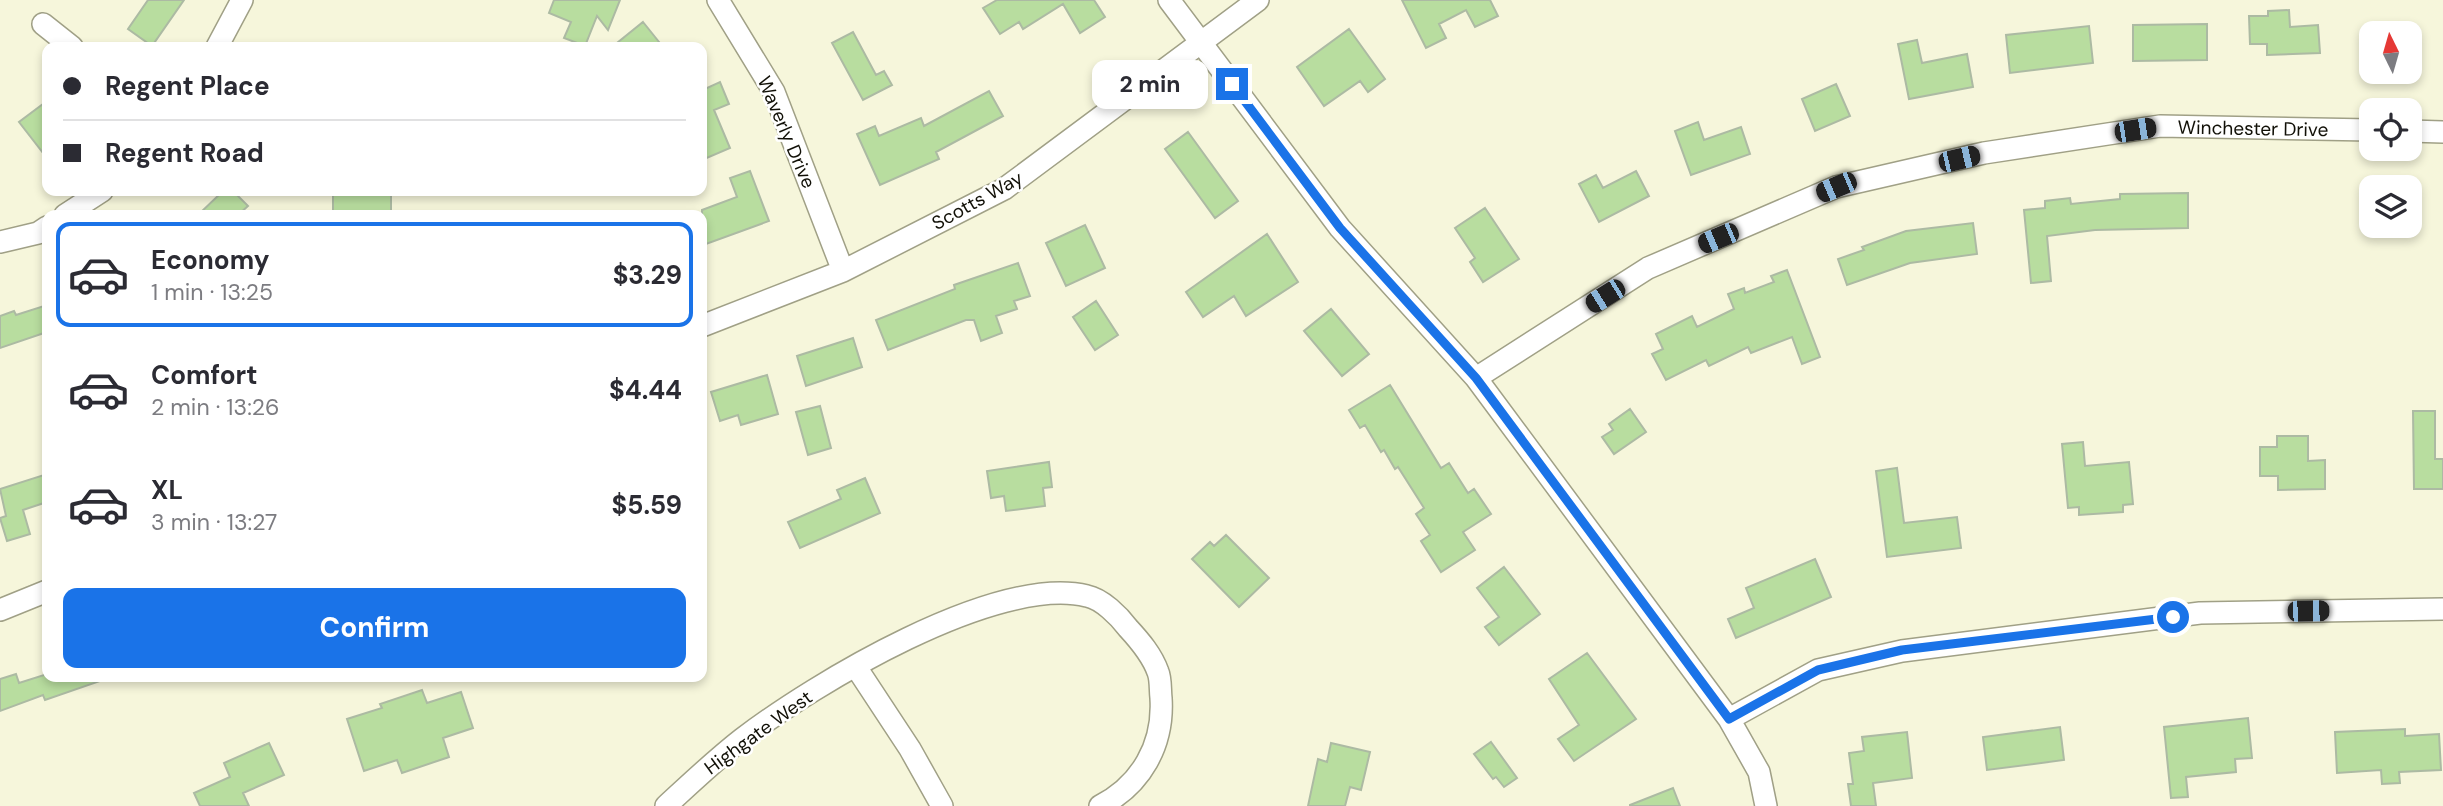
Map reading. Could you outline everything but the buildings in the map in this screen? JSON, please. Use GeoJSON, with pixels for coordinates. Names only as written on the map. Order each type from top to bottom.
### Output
{"type":"FeatureCollection","features":[{"type":"Feature","properties":{"kind":"street"},"geometry":{"type":"LineString","coordinates":[[220,42],[243,0]]}},
{"type":"Feature","properties":{"kind":"street","name":"Waverly Drive"},"geometry":{"type":"LineString","coordinates":[[718,0],[774,92],[843,271]]}},
{"type":"Feature","properties":{"kind":"street"},"geometry":{"type":"LineString","coordinates":[[1169,0],[1340,228],[1476,378],[1729,719],[1759,772],[1766,806]]}},
{"type":"Feature","properties":{"kind":"street","name":"Scotts Way"},"geometry":{"type":"LineString","coordinates":[[707,324],[843,271],[1004,189],[1258,0]]}},
{"type":"Feature","properties":{"kind":"street"},"geometry":{"type":"LineString","coordinates":[[43,24],[66,42]]}},
{"type":"Feature","properties":{"kind":"street","name":"Winchester Drive"},"geometry":{"type":"LineString","coordinates":[[1476,378],[1648,268],[1836,187],[1984,153],[2160,126],[2359,130]]}},
{"type":"Feature","properties":{"kind":"street"},"geometry":{"type":"LineString","coordinates":[[2422,131],[2443,132]]}},
{"type":"Feature","properties":{"kind":"street"},"geometry":{"type":"LineString","coordinates":[[73,210],[94,196]]}},
{"type":"Feature","properties":{"kind":"street"},"geometry":{"type":"LineString","coordinates":[[0,242],[42,230]]}},
{"type":"Feature","properties":{"kind":"street","name":"Highgate West"},"geometry":{"type":"LineString","coordinates":[[666,806],[744,738],[856,667],[970,610],[1050,592],[1090,596],[1118,616],[1143,645],[1158,673],[1161,703],[1159,733],[1150,759],[1132,785],[1100,806]]}},
{"type":"Feature","properties":{"kind":"street"},"geometry":{"type":"LineString","coordinates":[[0,610],[42,593]]}},
{"type":"Feature","properties":{"kind":"street"},"geometry":{"type":"LineString","coordinates":[[1729,719],[1818,670],[1902,650],[2200,613],[2443,609]]}},
{"type":"Feature","properties":{"kind":"street"},"geometry":{"type":"LineString","coordinates":[[856,667],[910,749],[942,806]]}},
{"type":"Feature","properties":{"kind":"route"},"geometry":{"type":"LineString","coordinates":[[1232,84],[1340,228],[1476,378],[1729,719],[1818,670],[1902,650],[2173,617]]}}]}
